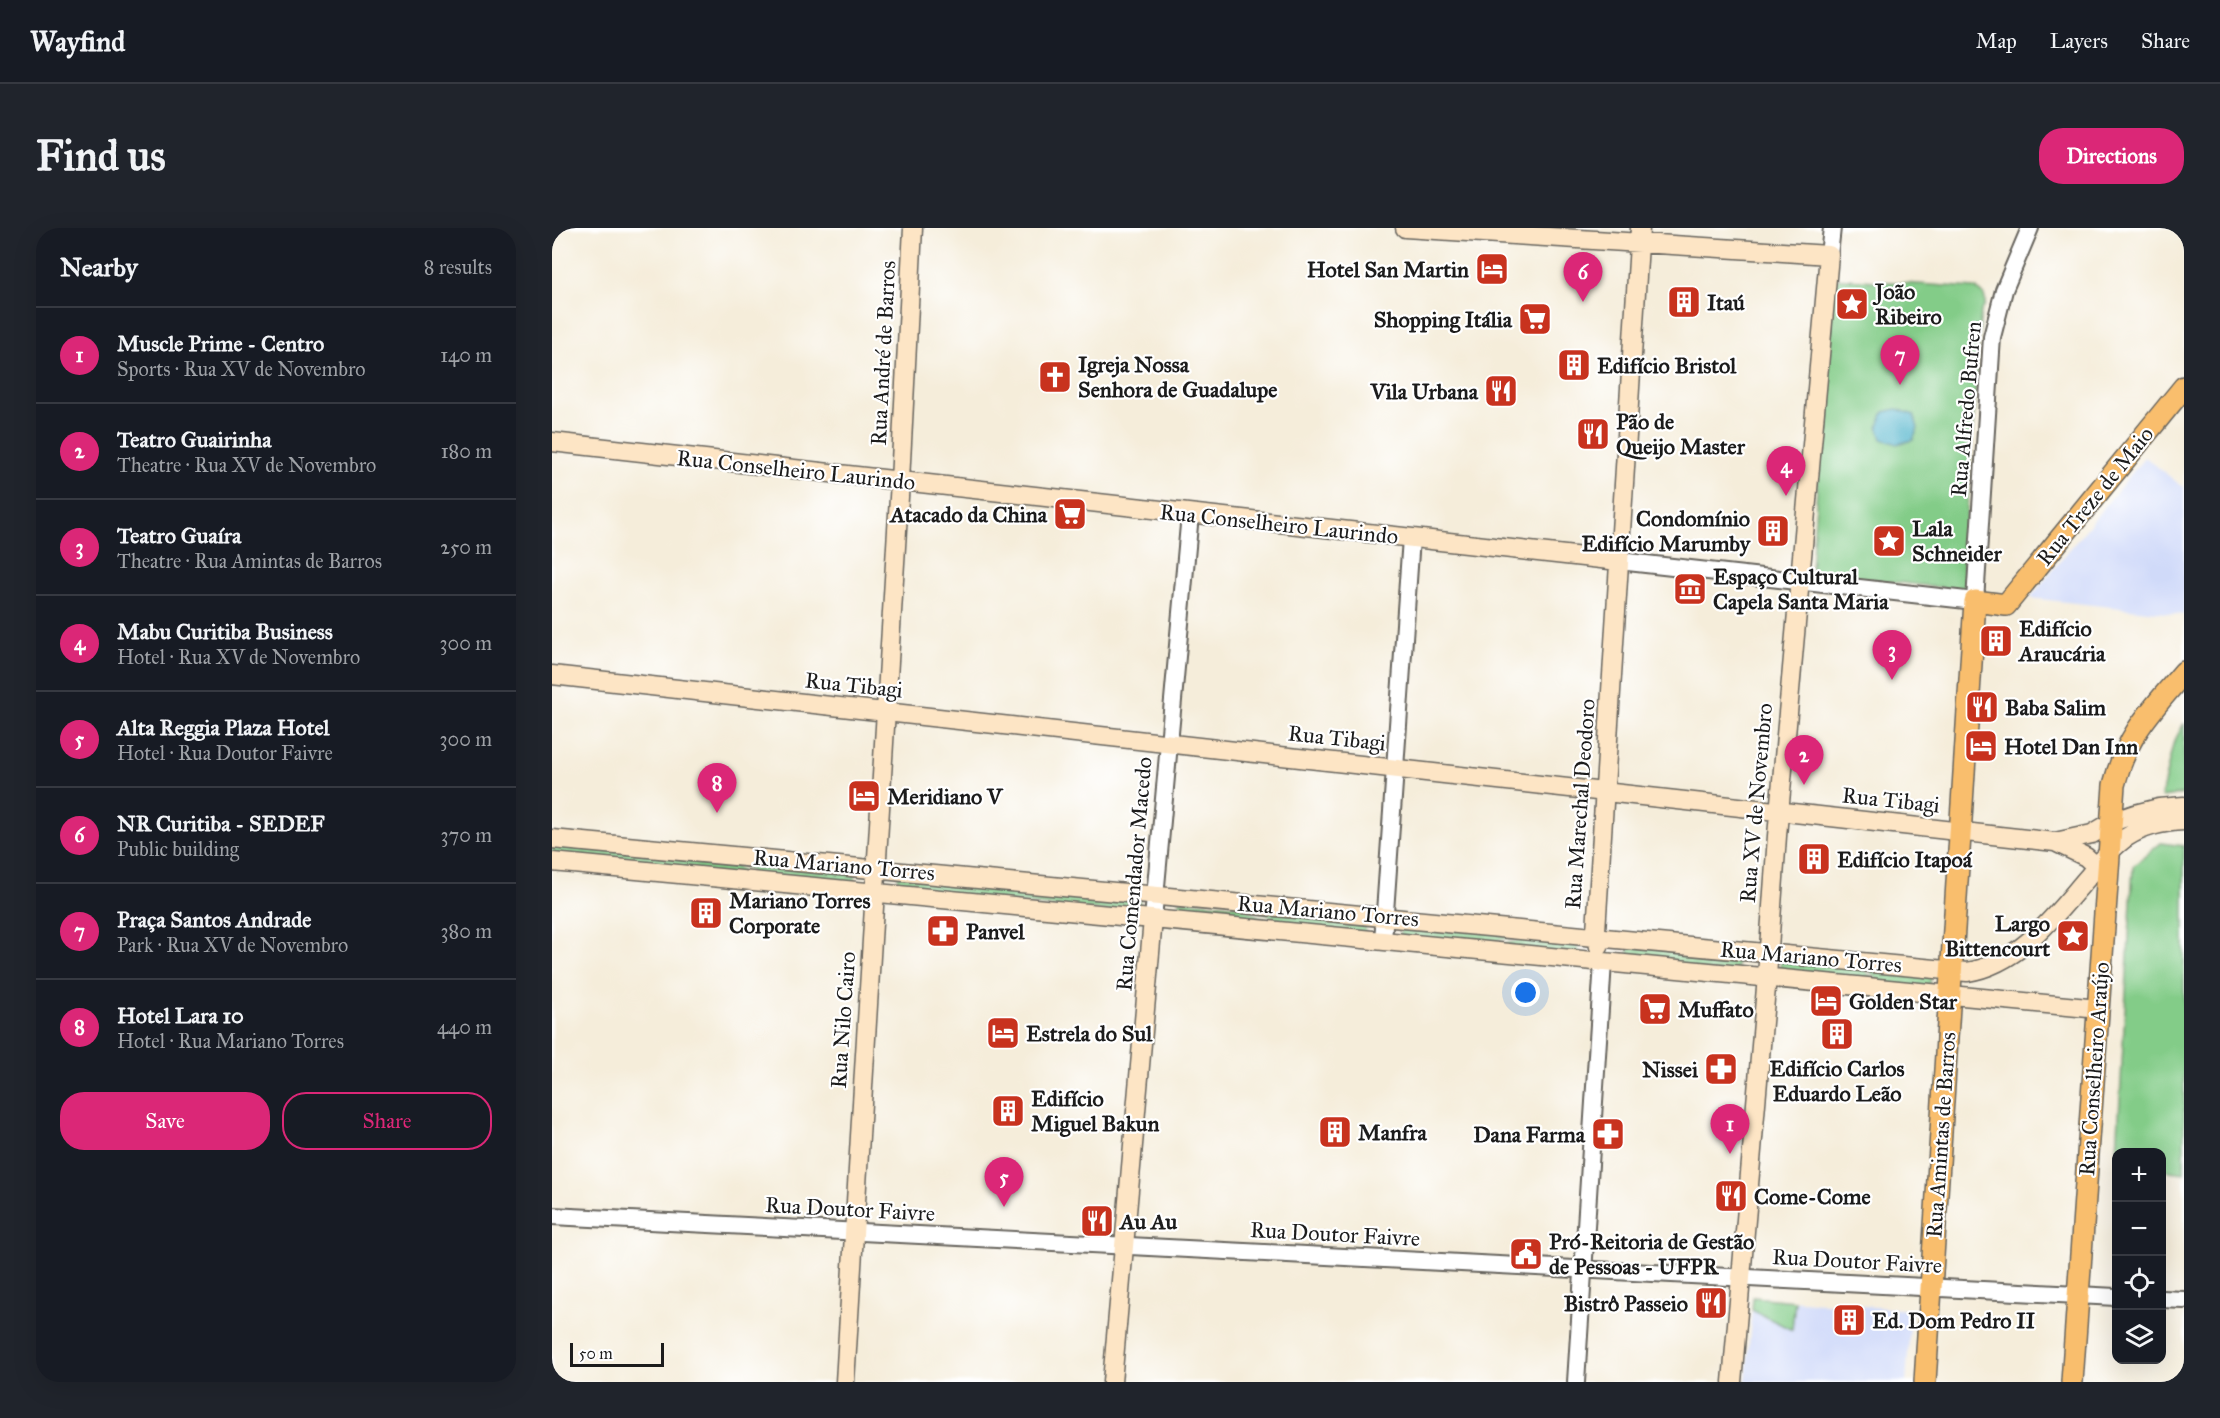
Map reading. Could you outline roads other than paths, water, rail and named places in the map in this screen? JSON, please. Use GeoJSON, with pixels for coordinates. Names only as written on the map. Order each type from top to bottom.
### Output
{"type":"FeatureCollection","features":[{"type":"Feature","properties":{"kind":"main road","name":"Rua André de Barros"},"geometry":{"type":"LineString","coordinates":[[900,481],[913,228]]}},
{"type":"Feature","properties":{"kind":"main road"},"geometry":{"type":"LineString","coordinates":[[1405,228],[1640,235],[1829,255]]}},
{"type":"Feature","properties":{"kind":"main road","name":"Rua Marechal Deodoro"},"geometry":{"type":"LineString","coordinates":[[1603,962],[1596,938],[1640,235]]}},
{"type":"Feature","properties":{"kind":"main road","name":"Rua XV de Novembro"},"geometry":{"type":"LineString","coordinates":[[1732,1382],[1779,812],[1829,255]]}},
{"type":"Feature","properties":{"kind":"main road","name":"Rua Treze de Maio"},"geometry":{"type":"LineString","coordinates":[[2006,604],[2184,387]]}},
{"type":"Feature","properties":{"kind":"main road","name":"Rua Conselheiro Laurindo"},"geometry":{"type":"LineString","coordinates":[[552,442],[1619,561]]}},
{"type":"Feature","properties":{"kind":"main road","name":"Rua Nilo Cairo"},"geometry":{"type":"LineString","coordinates":[[845,1382],[900,481]]}},
{"type":"Feature","properties":{"kind":"main road","name":"Rua Conselheiro Laurindo"},"geometry":{"type":"LineString","coordinates":[[1975,601],[2006,604]]}},
{"type":"Feature","properties":{"kind":"main road","name":"Rua Amintas de Barros"},"geometry":{"type":"LineString","coordinates":[[1925,1382],[1975,601]]}},
{"type":"Feature","properties":{"kind":"main road","name":"Rua Conselheiro Araújo"},"geometry":{"type":"LineString","coordinates":[[2072,1382],[2098,1009],[2105,867],[2112,822],[2114,785],[2119,765],[2138,726],[2184,672]]}},
{"type":"Feature","properties":{"kind":"main road","name":"Rua Tibagi"},"geometry":{"type":"LineString","coordinates":[[552,675],[2055,842],[2092,834],[2112,822],[2159,808],[2184,806]]}},
{"type":"Feature","properties":{"kind":"main road"},"geometry":{"type":"LineString","coordinates":[[2008,1000],[1988,988],[1977,970],[2008,957],[2033,938],[2105,867],[2124,839],[2137,831],[2165,822],[2184,821]]}},
{"type":"Feature","properties":{"kind":"main road","name":"Rua Mariano Torres"},"geometry":{"type":"LineString","coordinates":[[552,839],[1952,971],[1977,970]]}},
{"type":"Feature","properties":{"kind":"main road"},"geometry":{"type":"LineString","coordinates":[[2055,842],[2105,867]]}},
{"type":"Feature","properties":{"kind":"main road"},"geometry":{"type":"LineString","coordinates":[[726,856],[758,881]]}},
{"type":"Feature","properties":{"kind":"main road","name":"Rua Mariano Torres"},"geometry":{"type":"LineString","coordinates":[[552,862],[2098,1009]]}},
{"type":"Feature","properties":{"kind":"main road"},"geometry":{"type":"LineString","coordinates":[[1241,904],[1291,932]]}},
{"type":"Feature","properties":{"kind":"main road","name":"Rua Comendador Macedo"},"geometry":{"type":"LineString","coordinates":[[1112,1382],[1154,919]]}},
{"type":"Feature","properties":{"kind":"main road"},"geometry":{"type":"LineString","coordinates":[[1473,949],[1540,932]]}},
{"type":"Feature","properties":{"kind":"main road"},"geometry":{"type":"LineString","coordinates":[[1865,963],[1885,988]]}},
{"type":"Feature","properties":{"kind":"street","name":"Rua XV de Novembro"},"geometry":{"type":"LineString","coordinates":[[1829,255],[1832,228]]}},
{"type":"Feature","properties":{"kind":"street","name":"Rua Alfredo Bufren"},"geometry":{"type":"LineString","coordinates":[[1975,601],[1992,337],[2004,290],[2030,228]]}},
{"type":"Feature","properties":{"kind":"street","name":"Rua Comendador Macedo"},"geometry":{"type":"LineString","coordinates":[[1154,919],[1190,514]]}},
{"type":"Feature","properties":{"kind":"street"},"geometry":{"type":"LineString","coordinates":[[1383,940],[1411,538]]}},
{"type":"Feature","properties":{"kind":"street","name":"Rua Conselheiro Laurindo"},"geometry":{"type":"LineString","coordinates":[[1619,561],[1975,601]]}},
{"type":"Feature","properties":{"kind":"street","name":"Rua Marechal Deodoro"},"geometry":{"type":"LineString","coordinates":[[1576,1382],[1603,962]]}},
{"type":"Feature","properties":{"kind":"street","name":"Rua Doutor Faivre"},"geometry":{"type":"LineString","coordinates":[[552,1216],[2112,1297]]}},
{"type":"Feature","properties":{"kind":"street"},"geometry":{"type":"LineString","coordinates":[[2166,1299],[2184,1300]]}},
{"type":"Feature","properties":{"kind":"water"},"geometry":{"type":"Polygon","coordinates":[[[1897,409],[1914,415],[1918,428],[1913,440],[1897,444],[1882,439],[1878,426],[1884,412],[1897,409]]]}},
{"type":"Feature","properties":{"kind":"place","name":"Hotel San Martin"},"geometry":{"type":"Point","coordinates":[1492,269]}},
{"type":"Feature","properties":{"kind":"place","name":"NR Curitiba - SEDEF"},"geometry":{"type":"Point","coordinates":[1583,302]}},
{"type":"Feature","properties":{"kind":"place","name":"Itaú"},"geometry":{"type":"Point","coordinates":[1684,302]}},
{"type":"Feature","properties":{"kind":"place","name":"João Ribeiro"},"geometry":{"type":"Point","coordinates":[1852,304]}},
{"type":"Feature","properties":{"kind":"place","name":"Shopping Itália"},"geometry":{"type":"Point","coordinates":[1535,319]}},
{"type":"Feature","properties":{"kind":"place","name":"Edifício Bristol"},"geometry":{"type":"Point","coordinates":[1574,365]}},
{"type":"Feature","properties":{"kind":"place","name":"Igreja Nossa Senhora de Guadalupe"},"geometry":{"type":"Point","coordinates":[1055,377]}},
{"type":"Feature","properties":{"kind":"place","name":"Praça Santos Andrade"},"geometry":{"type":"Point","coordinates":[1900,385]}},
{"type":"Feature","properties":{"kind":"place","name":"Vila Urbana"},"geometry":{"type":"Point","coordinates":[1501,391]}},
{"type":"Feature","properties":{"kind":"place","name":"Pão de Queijo Master"},"geometry":{"type":"Point","coordinates":[1593,434]}},
{"type":"Feature","properties":{"kind":"place","name":"Mabu Curitiba Business"},"geometry":{"type":"Point","coordinates":[1786,496]}},
{"type":"Feature","properties":{"kind":"place","name":"Atacado da China"},"geometry":{"type":"Point","coordinates":[1070,514]}},
{"type":"Feature","properties":{"kind":"place","name":"Condomínio Edifício Marumby"},"geometry":{"type":"Point","coordinates":[1773,531]}},
{"type":"Feature","properties":{"kind":"place","name":"Lala Schneider"},"geometry":{"type":"Point","coordinates":[1889,541]}},
{"type":"Feature","properties":{"kind":"place","name":"Espaço Cultural Capela Santa Maria"},"geometry":{"type":"Point","coordinates":[1690,589]}},
{"type":"Feature","properties":{"kind":"place","name":"Edifício Araucária"},"geometry":{"type":"Point","coordinates":[1996,641]}},
{"type":"Feature","properties":{"kind":"place","name":"Teatro Guaíra"},"geometry":{"type":"Point","coordinates":[1892,680]}},
{"type":"Feature","properties":{"kind":"place","name":"Baba Salim"},"geometry":{"type":"Point","coordinates":[1982,707]}},
{"type":"Feature","properties":{"kind":"place","name":"Hotel Dan Inn"},"geometry":{"type":"Point","coordinates":[1981,746]}},
{"type":"Feature","properties":{"kind":"place","name":"Teatro Guairinha"},"geometry":{"type":"Point","coordinates":[1804,785]}},
{"type":"Feature","properties":{"kind":"place","name":"Meridiano V"},"geometry":{"type":"Point","coordinates":[864,796]}},
{"type":"Feature","properties":{"kind":"place","name":"Hotel Lara 10"},"geometry":{"type":"Point","coordinates":[717,813]}},
{"type":"Feature","properties":{"kind":"place","name":"Edifício Itapoá"},"geometry":{"type":"Point","coordinates":[1814,859]}},
{"type":"Feature","properties":{"kind":"place","name":"Mariano Torres Corporate"},"geometry":{"type":"Point","coordinates":[706,913]}},
{"type":"Feature","properties":{"kind":"place","name":"Panvel"},"geometry":{"type":"Point","coordinates":[943,931]}},
{"type":"Feature","properties":{"kind":"place","name":"Largo Bittencourt"},"geometry":{"type":"Point","coordinates":[2073,936]}},
{"type":"Feature","properties":{"kind":"place","name":"Golden Star"},"geometry":{"type":"Point","coordinates":[1826,1001]}},
{"type":"Feature","properties":{"kind":"place","name":"Muffato"},"geometry":{"type":"Point","coordinates":[1655,1009]}},
{"type":"Feature","properties":{"kind":"place","name":"Estrela do Sul"},"geometry":{"type":"Point","coordinates":[1003,1033]}},
{"type":"Feature","properties":{"kind":"place","name":"Edifício Carlos Eduardo Leão"},"geometry":{"type":"Point","coordinates":[1837,1034]}},
{"type":"Feature","properties":{"kind":"place","name":"Nissei"},"geometry":{"type":"Point","coordinates":[1721,1069]}},
{"type":"Feature","properties":{"kind":"place","name":"Edifício Miguel Bakun"},"geometry":{"type":"Point","coordinates":[1008,1111]}},
{"type":"Feature","properties":{"kind":"place","name":"Manfra"},"geometry":{"type":"Point","coordinates":[1335,1132]}},
{"type":"Feature","properties":{"kind":"place","name":"Dana Farma"},"geometry":{"type":"Point","coordinates":[1608,1134]}},
{"type":"Feature","properties":{"kind":"place","name":"Muscle Prime - Centro"},"geometry":{"type":"Point","coordinates":[1730,1154]}},
{"type":"Feature","properties":{"kind":"place","name":"Come-Come"},"geometry":{"type":"Point","coordinates":[1731,1196]}},
{"type":"Feature","properties":{"kind":"place","name":"Alta Reggia Plaza Hotel"},"geometry":{"type":"Point","coordinates":[1004,1207]}},
{"type":"Feature","properties":{"kind":"place","name":"Au Au"},"geometry":{"type":"Point","coordinates":[1097,1221]}},
{"type":"Feature","properties":{"kind":"place","name":"Pró-Reitoria de Gestão de Pessoas - UFPR"},"geometry":{"type":"Point","coordinates":[1526,1254]}},
{"type":"Feature","properties":{"kind":"place","name":"Bistrô Passeio"},"geometry":{"type":"Point","coordinates":[1711,1303]}},
{"type":"Feature","properties":{"kind":"place","name":"Ed. Dom Pedro II"},"geometry":{"type":"Point","coordinates":[1849,1320]}}]}
